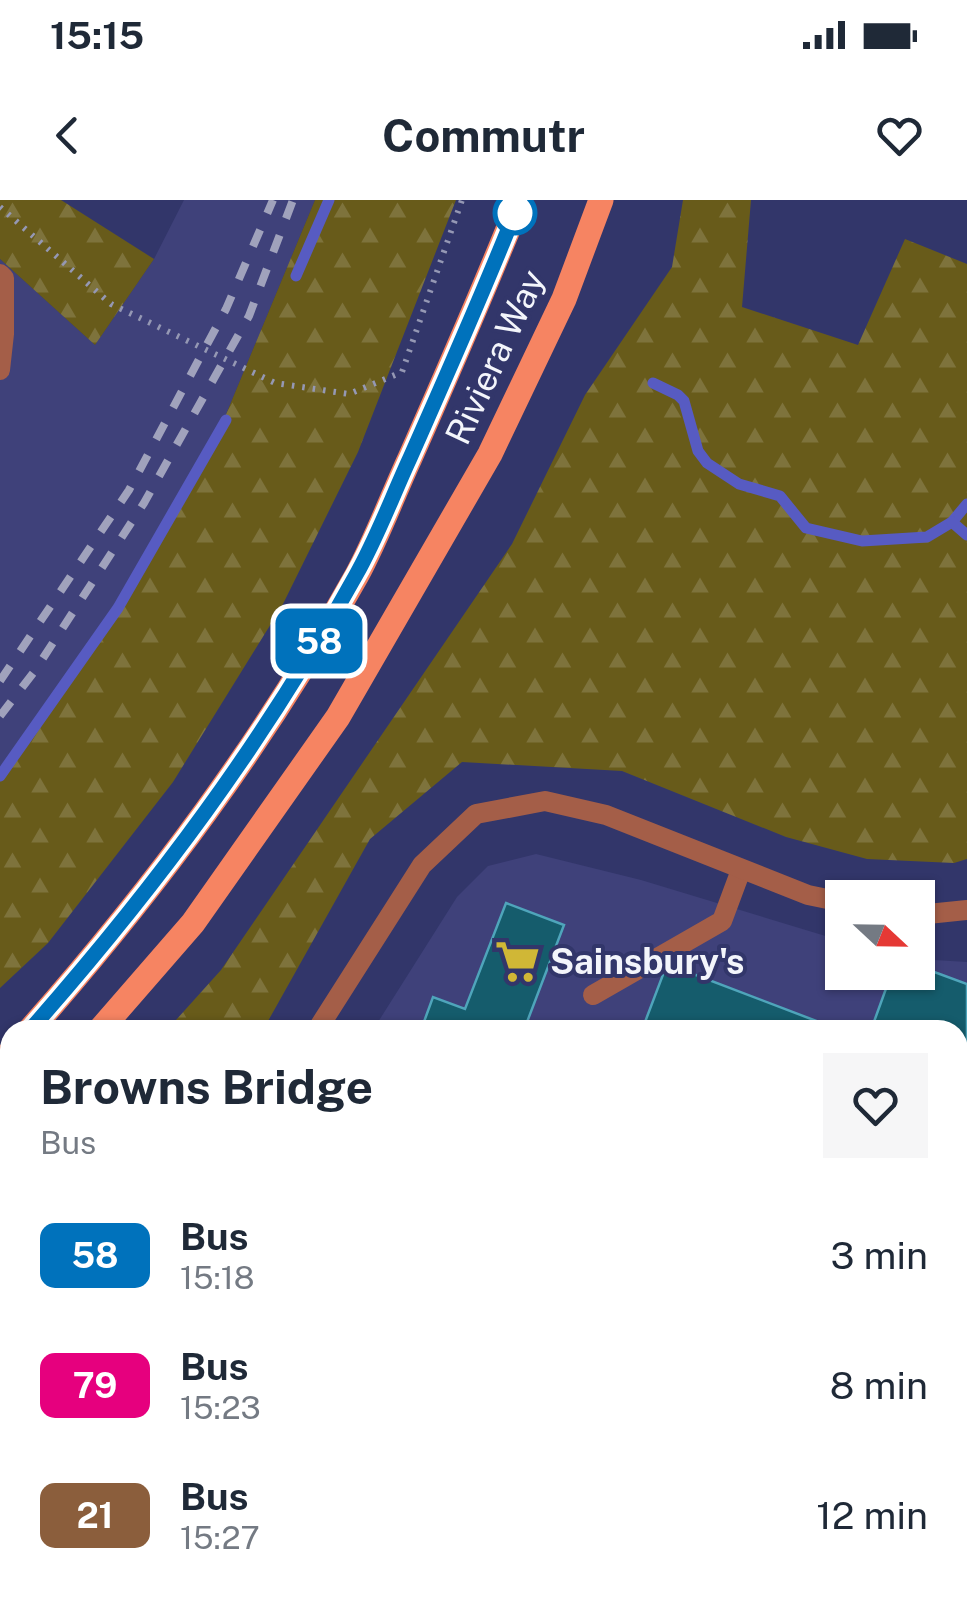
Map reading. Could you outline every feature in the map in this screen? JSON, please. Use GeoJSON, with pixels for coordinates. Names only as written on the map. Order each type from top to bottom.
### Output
{"type":"FeatureCollection","features":[{"type":"Feature","properties":{"kind":"main road","name":"Riviera Way"},"geometry":{"type":"LineString","coordinates":[[39,1020],[118,931],[206,814],[301,671],[359,571],[475,313],[520,200]]}},
{"type":"Feature","properties":{"kind":"main road","name":"Riviera Way"},"geometry":{"type":"LineString","coordinates":[[109,1020],[192,923],[338,717],[490,454],[564,300],[601,200]]}},
{"type":"Feature","properties":{"kind":"lane"},"geometry":{"type":"LineString","coordinates":[[0,274],[4,278],[4,334],[0,370]]}},
{"type":"Feature","properties":{"kind":"lane"},"geometry":{"type":"LineString","coordinates":[[324,1020],[422,865],[476,814],[545,801],[606,815],[741,870],[825,898]]}},
{"type":"Feature","properties":{"kind":"lane"},"geometry":{"type":"LineString","coordinates":[[594,995],[722,922],[741,870]]}},
{"type":"Feature","properties":{"kind":"lane"},"geometry":{"type":"LineString","coordinates":[[935,913],[967,910]]}},
{"type":"Feature","properties":{"kind":"path"},"geometry":{"type":"LineString","coordinates":[[0,206],[110,304],[275,383],[349,394],[402,372],[462,200]]}},
{"type":"Feature","properties":{"kind":"shaded area"},"geometry":{"type":"Polygon","coordinates":[[[184,200],[315,200],[222,424],[104,623],[49,707],[0,770],[0,259],[95,345],[154,259],[184,200]]]}},
{"type":"Feature","properties":{"kind":"shaded area"},"geometry":{"type":"Polygon","coordinates":[[[536,854],[641,880],[825,936],[825,990],[935,990],[935,960],[967,962],[967,1020],[379,1020],[457,897],[488,866],[536,854]]]}},
{"type":"Feature","properties":{"kind":"green space"},"geometry":{"type":"Polygon","coordinates":[[[0,200],[61,200],[154,259],[95,345],[0,259],[0,200]]]}},
{"type":"Feature","properties":{"kind":"green space"},"geometry":{"type":"Polygon","coordinates":[[[315,200],[456,200],[358,452],[282,606],[173,782],[48,943],[0,988],[0,770],[49,707],[104,623],[222,424],[315,200]]]}},
{"type":"Feature","properties":{"kind":"green space"},"geometry":{"type":"Polygon","coordinates":[[[683,200],[751,200],[742,307],[858,345],[905,239],[967,264],[967,859],[954,863],[867,859],[786,837],[622,771],[462,762],[370,839],[269,1020],[176,1020],[221,970],[512,544],[585,395],[672,267],[683,200]]]}},
{"type":"Feature","properties":{"kind":"building","name":"Sainsbury's"},"geometry":{"type":"Polygon","coordinates":[[[506,903],[564,925],[528,1020],[425,1020],[433,997],[465,1009],[506,903]]]}},
{"type":"Feature","properties":{"kind":"building","name":"Sainsbury's"},"geometry":{"type":"Polygon","coordinates":[[[667,964],[814,1020],[646,1020],[667,964]]]}},
{"type":"Feature","properties":{"kind":"building"},"geometry":{"type":"Polygon","coordinates":[[[935,972],[967,984],[967,1020],[875,1020],[885,990],[935,990],[935,972]]]}},
{"type":"Feature","properties":{"kind":"waterway"},"geometry":{"type":"LineString","coordinates":[[296,276],[329,200]]}},
{"type":"Feature","properties":{"kind":"waterway"},"geometry":{"type":"LineString","coordinates":[[653,383],[684,401],[698,451],[707,463],[739,484],[780,496],[806,528],[862,541],[927,537],[952,522],[967,504]]}},
{"type":"Feature","properties":{"kind":"waterway"},"geometry":{"type":"LineString","coordinates":[[0,776],[118,608],[226,420]]}},
{"type":"Feature","properties":{"kind":"waterway"},"geometry":{"type":"LineString","coordinates":[[952,522],[967,535]]}},
{"type":"Feature","properties":{"kind":"railway"},"geometry":{"type":"LineString","coordinates":[[0,681],[129,490],[226,309],[273,200]]}},
{"type":"Feature","properties":{"kind":"railway"},"geometry":{"type":"LineString","coordinates":[[0,716],[34,672],[144,503],[249,316],[293,200]]}},
{"type":"Feature","properties":{"kind":"bus line","name":"58"},"geometry":{"type":"LineString","coordinates":[[39,1020],[118,931],[206,814],[301,671],[359,571],[475,313],[520,200]]}},
{"type":"Feature","properties":{"kind":"place","name":"Sainsbury's"},"geometry":{"type":"Point","coordinates":[517,961]}}]}
